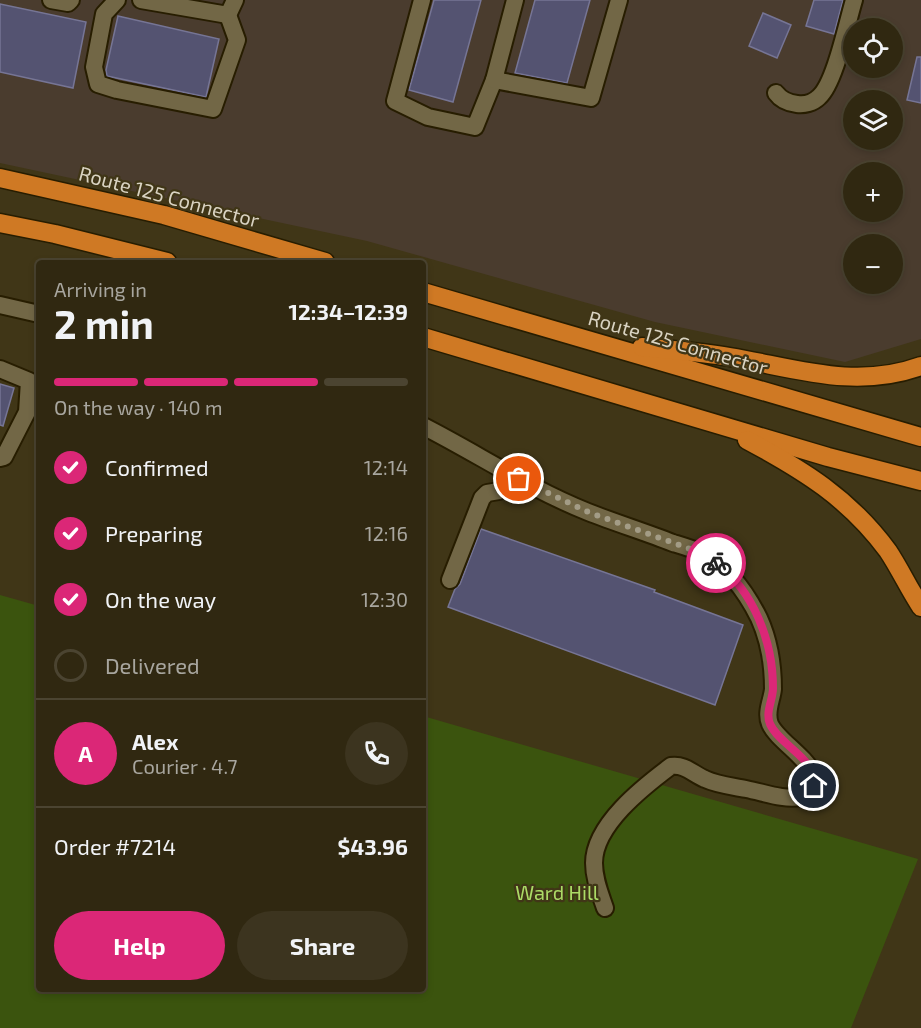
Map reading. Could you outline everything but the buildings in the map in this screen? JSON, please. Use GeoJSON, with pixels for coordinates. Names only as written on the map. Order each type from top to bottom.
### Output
{"type":"FeatureCollection","features":[{"type":"Feature","properties":{"kind":"highway","name":"Route 125 Connector"},"geometry":{"type":"LineString","coordinates":[[0,178],[164,215],[318,260]]}},
{"type":"Feature","properties":{"kind":"highway"},"geometry":{"type":"LineString","coordinates":[[0,223],[55,234],[158,260]]}},
{"type":"Feature","properties":{"kind":"highway","name":"Route 125 Connector"},"geometry":{"type":"LineString","coordinates":[[426,293],[921,437]]}},
{"type":"Feature","properties":{"kind":"highway"},"geometry":{"type":"LineString","coordinates":[[426,339],[828,457],[921,481]]}},
{"type":"Feature","properties":{"kind":"highway"},"geometry":{"type":"LineString","coordinates":[[597,343],[729,357],[835,377],[860,378],[894,374],[921,366]]}},
{"type":"Feature","properties":{"kind":"highway"},"geometry":{"type":"LineString","coordinates":[[718,425],[803,471],[835,494],[887,551],[921,607]]}},
{"type":"Feature","properties":{"kind":"lane"},"geometry":{"type":"LineString","coordinates":[[51,0],[68,3],[71,0]]}},
{"type":"Feature","properties":{"kind":"lane"},"geometry":{"type":"LineString","coordinates":[[117,0],[104,14],[94,67],[98,84],[117,90],[213,109],[237,40],[231,8],[140,0]]}},
{"type":"Feature","properties":{"kind":"lane"},"geometry":{"type":"LineString","coordinates":[[422,0],[395,101],[428,117],[475,127],[494,80],[514,0]]}},
{"type":"Feature","properties":{"kind":"lane"},"geometry":{"type":"LineString","coordinates":[[494,80],[591,98],[619,0]]}},
{"type":"Feature","properties":{"kind":"lane"},"geometry":{"type":"LineString","coordinates":[[776,93],[781,99],[794,104],[807,104],[819,98],[830,81],[854,0]]}},
{"type":"Feature","properties":{"kind":"lane"},"geometry":{"type":"LineString","coordinates":[[0,305],[36,313]]}},
{"type":"Feature","properties":{"kind":"lane"},"geometry":{"type":"LineString","coordinates":[[0,369],[29,381],[27,412],[4,457],[0,458]]}},
{"type":"Feature","properties":{"kind":"lane"},"geometry":{"type":"LineString","coordinates":[[426,428],[519,479],[588,512],[704,554],[724,569],[747,598],[768,642],[773,692],[768,714],[770,724],[806,763],[815,779],[814,786],[802,797],[784,798],[721,785],[704,779],[687,768],[677,765],[670,766],[627,804],[606,829],[594,861],[596,879],[605,908]]}},
{"type":"Feature","properties":{"kind":"lane"},"geometry":{"type":"LineString","coordinates":[[450,580],[482,498],[519,479]]}},
{"type":"Feature","properties":{"kind":"shaded area"},"geometry":{"type":"Polygon","coordinates":[[[0,0],[921,0],[921,339],[845,362],[655,322],[367,241],[0,163],[0,0]]]}},
{"type":"Feature","properties":{"kind":"green space","name":"Ward Hill"},"geometry":{"type":"Polygon","coordinates":[[[0,595],[36,605],[36,992],[426,992],[426,717],[918,859],[851,1028],[0,1028],[0,595]]]}},
{"type":"Feature","properties":{"kind":"way so far"},"geometry":{"type":"LineString","coordinates":[[519,479],[588,512],[704,554],[716,563]]}},
{"type":"Feature","properties":{"kind":"route"},"geometry":{"type":"LineString","coordinates":[[716,563],[741,588],[758,617],[768,642],[772,665],[773,692],[768,714],[770,724],[806,763],[815,779],[814,786]]}}]}
